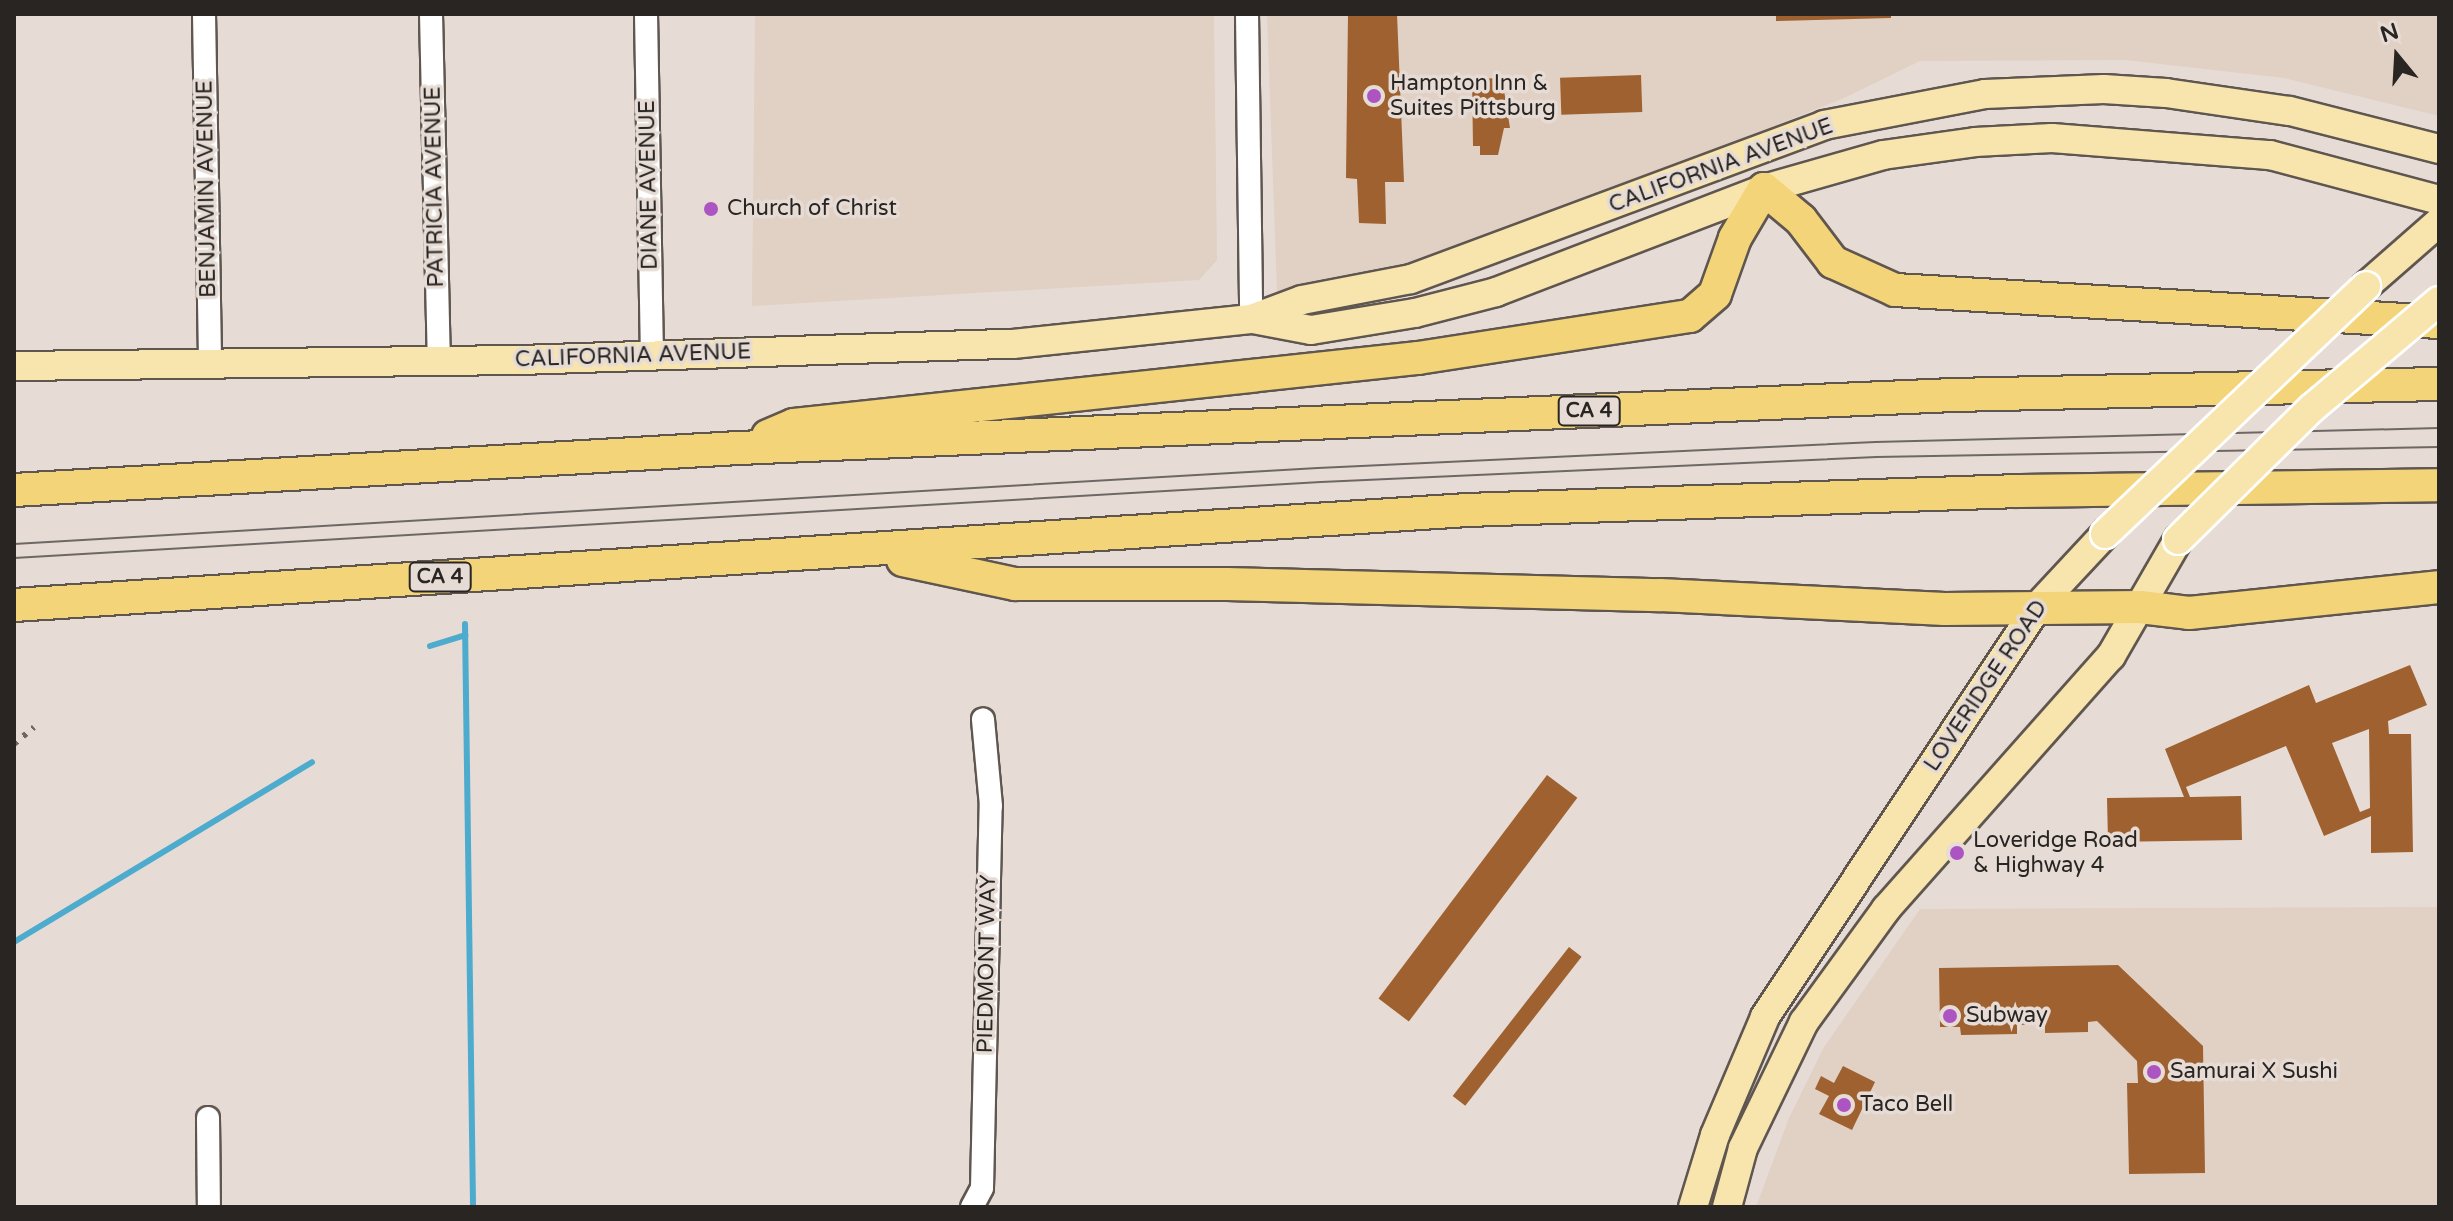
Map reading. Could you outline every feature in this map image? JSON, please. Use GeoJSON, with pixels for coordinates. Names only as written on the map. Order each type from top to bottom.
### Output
{"type":"FeatureCollection","features":[{"type":"Feature","properties":{"kind":"highway"},"geometry":{"type":"LineString","coordinates":[[739,448],[794,425],[1418,358],[1635,328],[1690,316],[1715,294],[1735,238],[1764,189],[1801,220],[1833,262],[1895,290],[2439,322]]}},
{"type":"Feature","properties":{"kind":"highway","name":"CA 4"},"geometry":{"type":"LineString","coordinates":[[14,490],[739,448],[1937,395],[2439,384]]}},
{"type":"Feature","properties":{"kind":"highway","name":"CA 4"},"geometry":{"type":"LineString","coordinates":[[14,605],[867,552],[1467,510],[2018,491],[2439,485]]}},
{"type":"Feature","properties":{"kind":"highway"},"geometry":{"type":"LineString","coordinates":[[867,552],[1015,584],[1227,584],[1660,595],[1945,609],[2140,607],[2189,613],[2439,587]]}},
{"type":"Feature","properties":{"kind":"main road","name":"CALIFORNIA AVENUE"},"geometry":{"type":"LineString","coordinates":[[14,366],[652,357],[1013,344],[1251,319],[1302,300],[1411,279],[1824,125],[1985,94],[2104,89],[2166,93],[2290,111],[2439,149]]}},
{"type":"Feature","properties":{"kind":"main road","name":"CALIFORNIA AVENUE"},"geometry":{"type":"LineString","coordinates":[[1251,319],[1311,330],[1415,313],[1496,292],[1764,189],[1883,155],[2052,138],[2270,155],[2439,200]]}},
{"type":"Feature","properties":{"kind":"main road","name":"LOVERIDGE ROAD"},"geometry":{"type":"LineString","coordinates":[[1693,1207],[1715,1135],[1765,1017],[2037,607],[2105,534],[2366,286],[2439,222]]}},
{"type":"Feature","properties":{"kind":"main road"},"geometry":{"type":"LineString","coordinates":[[1727,1207],[1743,1148],[1804,1022],[1886,909],[2111,656],[2178,540],[2312,408],[2439,301]]}},
{"type":"Feature","properties":{"kind":"street","name":"BENJAMIN AVENUE"},"geometry":{"type":"LineString","coordinates":[[204,14],[210,364]]}},
{"type":"Feature","properties":{"kind":"street","name":"PATRICIA AVENUE"},"geometry":{"type":"LineString","coordinates":[[431,14],[439,360]]}},
{"type":"Feature","properties":{"kind":"street","name":"DIANE AVENUE"},"geometry":{"type":"LineString","coordinates":[[646,14],[652,357]]}},
{"type":"Feature","properties":{"kind":"street"},"geometry":{"type":"LineString","coordinates":[[1247,14],[1251,319]]}},
{"type":"Feature","properties":{"kind":"street","name":"PIEDMONT WAY"},"geometry":{"type":"LineString","coordinates":[[972,1207],[982,1188],[991,806],[983,719]]}},
{"type":"Feature","properties":{"kind":"street"},"geometry":{"type":"LineString","coordinates":[[208,1118],[209,1207]]}},
{"type":"Feature","properties":{"kind":"shaded area"},"geometry":{"type":"Polygon","coordinates":[[[755,14],[1214,14],[1217,260],[1199,280],[752,306],[755,14]]]}},
{"type":"Feature","properties":{"kind":"shaded area"},"geometry":{"type":"Polygon","coordinates":[[[1267,14],[2439,14],[2439,116],[2284,78],[2125,60],[1920,61],[1842,99],[1407,271],[1277,293],[1267,14]]]}},
{"type":"Feature","properties":{"kind":"shaded area"},"geometry":{"type":"Polygon","coordinates":[[[2439,907],[2439,1207],[1756,1207],[1789,1118],[1824,1047],[1920,909],[2439,907]]]}},
{"type":"Feature","properties":{"kind":"building","name":"Hampton Inn & Suites Pittsburg"},"geometry":{"type":"Polygon","coordinates":[[[1348,14],[1397,14],[1404,182],[1385,182],[1386,224],[1359,223],[1357,179],[1346,178],[1348,14]]]}},
{"type":"Feature","properties":{"kind":"building"},"geometry":{"type":"Polygon","coordinates":[[[1776,14],[1891,14],[1891,18],[1776,21],[1776,14]]]}},
{"type":"Feature","properties":{"kind":"building"},"geometry":{"type":"Polygon","coordinates":[[[1641,75],[1642,112],[1561,115],[1560,78],[1641,75]]]}},
{"type":"Feature","properties":{"kind":"building"},"geometry":{"type":"Polygon","coordinates":[[[1502,78],[1510,128],[1504,128],[1498,155],[1480,155],[1480,146],[1473,146],[1472,79],[1502,78]]]}},
{"type":"Feature","properties":{"kind":"building"},"geometry":{"type":"Polygon","coordinates":[[[2410,665],[2427,705],[2388,721],[2389,734],[2411,734],[2413,852],[2371,853],[2371,816],[2324,836],[2286,746],[2186,787],[2190,797],[2241,796],[2242,840],[2108,842],[2107,798],[2184,797],[2165,749],[2309,685],[2316,703],[2410,665]],[[2369,729],[2332,743],[2360,812],[2370,808],[2369,729]]]}},
{"type":"Feature","properties":{"kind":"building"},"geometry":{"type":"Polygon","coordinates":[[[1547,775],[1577,798],[1409,1021],[1378,999],[1547,775]]]}},
{"type":"Feature","properties":{"kind":"building"},"geometry":{"type":"Polygon","coordinates":[[[1569,947],[1582,957],[1465,1106],[1453,1096],[1569,947]]]}},
{"type":"Feature","properties":{"kind":"building"},"geometry":{"type":"Polygon","coordinates":[[[2118,965],[2203,1046],[2205,1173],[2129,1174],[2127,1083],[2138,1083],[2137,1061],[2097,1021],[2088,1022],[2088,1032],[2045,1033],[2045,1024],[2017,1025],[2017,1034],[1961,1035],[1960,1027],[1940,1027],[1939,968],[2118,965]]]}},
{"type":"Feature","properties":{"kind":"building","name":"Taco Bell"},"geometry":{"type":"Polygon","coordinates":[[[1843,1066],[1875,1082],[1852,1130],[1819,1114],[1829,1096],[1815,1089],[1821,1076],[1834,1083],[1843,1066]]]}},
{"type":"Feature","properties":{"kind":"waterway"},"geometry":{"type":"LineString","coordinates":[[465,624],[473,1207]]}},
{"type":"Feature","properties":{"kind":"waterway"},"geometry":{"type":"LineString","coordinates":[[430,646],[465,635]]}},
{"type":"Feature","properties":{"kind":"waterway"},"geometry":{"type":"LineString","coordinates":[[14,942],[312,762]]}},
{"type":"Feature","properties":{"kind":"tram line"},"geometry":{"type":"LineString","coordinates":[[14,544],[1318,468],[1875,442],[2439,428]]}},
{"type":"Feature","properties":{"kind":"tram line"},"geometry":{"type":"LineString","coordinates":[[14,558],[1321,482],[1876,457],[2439,447]]}},
{"type":"Feature","properties":{"kind":"railway"},"geometry":{"type":"LineString","coordinates":[[14,744],[34,727]]}},
{"type":"Feature","properties":{"kind":"place","name":"Hampton Inn & Suites Pittsburg"},"geometry":{"type":"Point","coordinates":[1374,96]}},
{"type":"Feature","properties":{"kind":"place","name":"Church of Christ"},"geometry":{"type":"Point","coordinates":[711,209]}},
{"type":"Feature","properties":{"kind":"place","name":"Loveridge Road & Highway 4"},"geometry":{"type":"Point","coordinates":[1957,853]}},
{"type":"Feature","properties":{"kind":"place","name":"Subway"},"geometry":{"type":"Point","coordinates":[1950,1016]}},
{"type":"Feature","properties":{"kind":"place","name":"Samurai X Sushi"},"geometry":{"type":"Point","coordinates":[2154,1072]}},
{"type":"Feature","properties":{"kind":"place","name":"Taco Bell"},"geometry":{"type":"Point","coordinates":[1844,1105]}}]}
